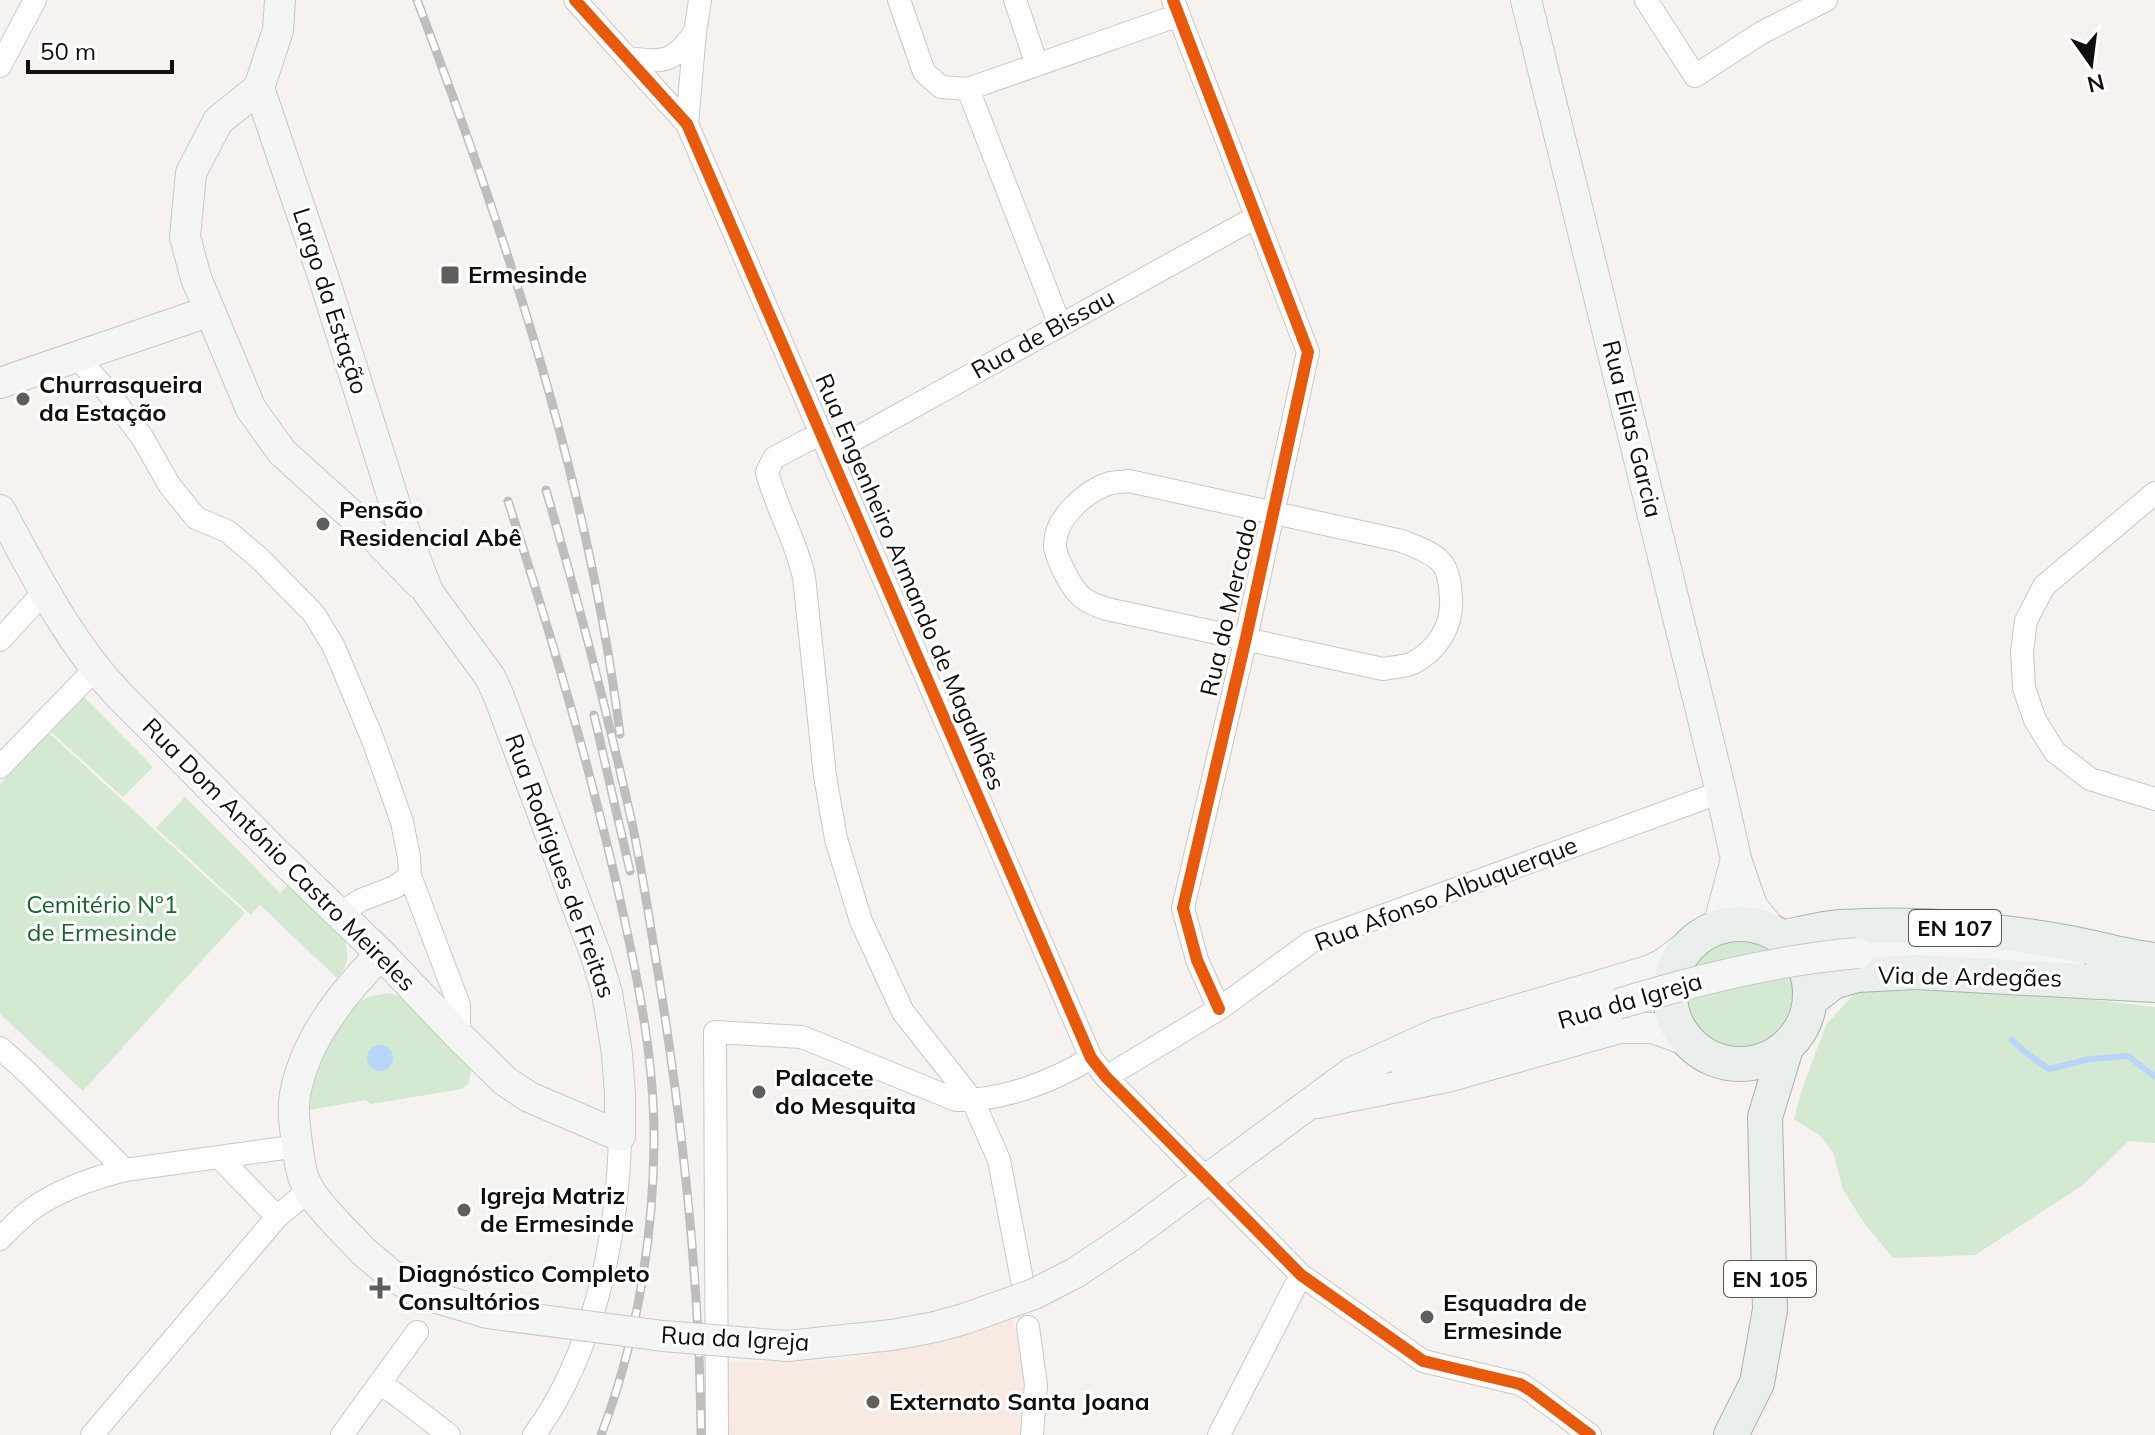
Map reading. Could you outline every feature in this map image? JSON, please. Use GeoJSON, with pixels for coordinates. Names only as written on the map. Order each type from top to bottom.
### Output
{"type":"FeatureCollection","features":[{"type":"Feature","properties":{"kind":"main road"},"geometry":{"type":"LineString","coordinates":[[259,88],[278,30],[280,0]]}},
{"type":"Feature","properties":{"kind":"main road","name":"Rua Elias Garcia"},"geometry":{"type":"LineString","coordinates":[[1526,0],[1736,859],[1752,906],[1776,935]]}},
{"type":"Feature","properties":{"kind":"main road","name":"Rua Rodrigues de Freitas"},"geometry":{"type":"LineString","coordinates":[[259,88],[218,121],[191,173],[185,237],[196,278],[251,409],[274,442],[368,530],[428,592],[498,694],[596,956],[610,1008],[617,1053],[620,1136]]}},
{"type":"Feature","properties":{"kind":"main road","name":"Largo da Estação"},"geometry":{"type":"LineString","coordinates":[[259,88],[324,279],[398,514]]}},
{"type":"Feature","properties":{"kind":"main road"},"geometry":{"type":"LineString","coordinates":[[0,383],[210,311]]}},
{"type":"Feature","properties":{"kind":"main road","name":"Rua Dom António Castro Meireles"},"geometry":{"type":"LineString","coordinates":[[0,510],[44,592],[95,669],[275,852],[516,1089],[565,1114],[620,1136]]}},
{"type":"Feature","properties":{"kind":"main road"},"geometry":{"type":"LineString","coordinates":[[368,530],[387,527],[398,514]]}},
{"type":"Feature","properties":{"kind":"main road","name":"Rua Rodrigues de Freitas"},"geometry":{"type":"LineString","coordinates":[[398,514],[428,592]]}},
{"type":"Feature","properties":{"kind":"main road","name":"Rua Elias Garcia"},"geometry":{"type":"LineString","coordinates":[[1706,934],[1736,859]]}},
{"type":"Feature","properties":{"kind":"main road"},"geometry":{"type":"LineString","coordinates":[[1786,1048],[1762,1061],[1734,1064],[1708,1057],[1686,1040],[1675,1021],[1669,1000],[1671,978],[1679,958],[1706,934],[1745,925],[1776,935],[1788,943],[1801,959],[1809,979],[1810,1000]]}},
{"type":"Feature","properties":{"kind":"main road","name":"Via de Ardegães"},"geometry":{"type":"LineString","coordinates":[[1776,935],[1839,927],[1905,925],[1982,929],[2066,942],[2144,971]]}},
{"type":"Feature","properties":{"kind":"main road","name":"Rua da Igreja"},"geometry":{"type":"LineString","coordinates":[[381,954],[353,983],[323,1024],[304,1059],[295,1097],[302,1177],[327,1214],[363,1251],[420,1293],[487,1313],[663,1336],[787,1346],[892,1335],[935,1327],[1034,1294],[1075,1273],[1129,1237],[1351,1073],[1436,1034],[1648,971],[1706,934]]}},
{"type":"Feature","properties":{"kind":"main road","name":"Rua da Igreja"},"geometry":{"type":"LineString","coordinates":[[1311,1104],[1372,1078],[1429,1059],[1737,972],[1824,956],[1961,951]]}},
{"type":"Feature","properties":{"kind":"main road","name":"Via de Ardegães"},"geometry":{"type":"LineString","coordinates":[[1961,951],[2144,971]]}},
{"type":"Feature","properties":{"kind":"main road","name":"Via de Ardegães"},"geometry":{"type":"LineString","coordinates":[[1810,1000],[1833,982],[1857,975],[2144,971]]}},
{"type":"Feature","properties":{"kind":"main road","name":"EN 105"},"geometry":{"type":"LineString","coordinates":[[1731,1435],[1757,1383],[1770,1310],[1765,1117],[1786,1048],[1807,1017],[1810,1000]]}},
{"type":"Feature","properties":{"kind":"main road","name":"Rua da Igreja"},"geometry":{"type":"LineString","coordinates":[[1311,1104],[1447,1077],[1619,1028],[1653,1028],[1686,1040]]}},
{"type":"Feature","properties":{"kind":"main road","name":"EN 105"},"geometry":{"type":"LineString","coordinates":[[1734,1064],[1765,1117]]}},
{"type":"Feature","properties":{"kind":"street"},"geometry":{"type":"LineString","coordinates":[[0,66],[35,0]]}},
{"type":"Feature","properties":{"kind":"street","name":"Rua Engenheiro Armando de Magalhães"},"geometry":{"type":"LineString","coordinates":[[575,0],[687,124],[1091,1058],[1106,1077],[1301,1275],[1423,1361],[1520,1384],[1590,1435]]}},
{"type":"Feature","properties":{"kind":"street"},"geometry":{"type":"LineString","coordinates":[[687,124],[700,0]]}},
{"type":"Feature","properties":{"kind":"street"},"geometry":{"type":"LineString","coordinates":[[899,0],[924,72],[941,87],[968,89],[1037,65],[1176,7]]}},
{"type":"Feature","properties":{"kind":"street"},"geometry":{"type":"LineString","coordinates":[[1015,0],[1037,65]]}},
{"type":"Feature","properties":{"kind":"street"},"geometry":{"type":"LineString","coordinates":[[1646,0],[1695,76],[1761,33],[1826,0]]}},
{"type":"Feature","properties":{"kind":"street","name":"Rua do Mercado"},"geometry":{"type":"LineString","coordinates":[[1176,7],[1308,352],[1183,908],[1197,960],[1219,1009]]}},
{"type":"Feature","properties":{"kind":"street"},"geometry":{"type":"LineString","coordinates":[[628,58],[657,62],[673,57],[685,47],[695,32]]}},
{"type":"Feature","properties":{"kind":"street"},"geometry":{"type":"LineString","coordinates":[[968,89],[1060,325]]}},
{"type":"Feature","properties":{"kind":"street","name":"Rua de Bissau"},"geometry":{"type":"LineString","coordinates":[[1022,1280],[999,1160],[973,1101],[903,1012],[861,921],[836,839],[825,776],[800,557],[767,472],[774,458],[825,443],[1060,325],[1256,217]]}},
{"type":"Feature","properties":{"kind":"street"},"geometry":{"type":"LineString","coordinates":[[76,356],[142,437],[170,486],[196,518],[227,531],[258,557],[314,614],[340,659],[402,822],[410,876],[459,1005],[459,1036]]}},
{"type":"Feature","properties":{"kind":"street"},"geometry":{"type":"LineString","coordinates":[[1129,481],[1402,541],[1440,561],[1450,581],[1452,608],[1446,630],[1434,649],[1411,664],[1383,669],[1246,638],[1087,603],[1063,570],[1055,547],[1058,530],[1068,512],[1085,497],[1109,483],[1129,481]]}},
{"type":"Feature","properties":{"kind":"street"},"geometry":{"type":"LineString","coordinates":[[2155,493],[2044,586],[2026,621],[2022,651],[2024,688],[2035,720],[2055,752],[2090,779],[2155,799]]}},
{"type":"Feature","properties":{"kind":"street"},"geometry":{"type":"LineString","coordinates":[[0,640],[44,592]]}},
{"type":"Feature","properties":{"kind":"street"},"geometry":{"type":"LineString","coordinates":[[0,767],[95,669]]}},
{"type":"Feature","properties":{"kind":"street","name":"Rua Afonso Albuquerque"},"geometry":{"type":"LineString","coordinates":[[1106,1077],[1219,1009],[1311,942],[1721,792]]}},
{"type":"Feature","properties":{"kind":"street"},"geometry":{"type":"LineString","coordinates":[[339,914],[361,900],[395,887],[410,876]]}},
{"type":"Feature","properties":{"kind":"street"},"geometry":{"type":"LineString","coordinates":[[717,1435],[715,1032],[802,1037],[956,1100],[973,1101],[1031,1086],[1063,1074],[1091,1058]]}},
{"type":"Feature","properties":{"kind":"street"},"geometry":{"type":"LineString","coordinates":[[0,1048],[125,1170]]}},
{"type":"Feature","properties":{"kind":"street"},"geometry":{"type":"LineString","coordinates":[[907,1081],[937,1055]]}},
{"type":"Feature","properties":{"kind":"street","name":"Rua Rodrigues de Freitas"},"geometry":{"type":"LineString","coordinates":[[534,1435],[563,1385],[597,1303],[612,1224],[620,1136]]}},
{"type":"Feature","properties":{"kind":"street"},"geometry":{"type":"LineString","coordinates":[[0,1239],[32,1209],[68,1188],[101,1176],[298,1146]]}},
{"type":"Feature","properties":{"kind":"street"},"geometry":{"type":"LineString","coordinates":[[219,1157],[277,1217]]}},
{"type":"Feature","properties":{"kind":"street"},"geometry":{"type":"LineString","coordinates":[[92,1435],[277,1217],[309,1190]]}},
{"type":"Feature","properties":{"kind":"street"},"geometry":{"type":"LineString","coordinates":[[1219,1435],[1301,1275]]}},
{"type":"Feature","properties":{"kind":"street"},"geometry":{"type":"LineString","coordinates":[[1028,1327],[1036,1385],[1032,1435]]}},
{"type":"Feature","properties":{"kind":"street"},"geometry":{"type":"LineString","coordinates":[[342,1435],[417,1332]]}},
{"type":"Feature","properties":{"kind":"street"},"geometry":{"type":"LineString","coordinates":[[380,1385],[449,1435]]}},
{"type":"Feature","properties":{"kind":"shaded area","name":"Externato Santa Joana"},"geometry":{"type":"Polygon","coordinates":[[[1012,1318],[1026,1368],[1020,1435],[725,1435],[723,1363],[850,1360],[1012,1318]]]}},
{"type":"Feature","properties":{"kind":"green space"},"geometry":{"type":"Polygon","coordinates":[[[84,697],[153,767],[123,797],[50,731],[84,697]]]}},
{"type":"Feature","properties":{"kind":"green space","name":"Cemitério Nº1 de Ermesinde"},"geometry":{"type":"Polygon","coordinates":[[[48,732],[245,913],[83,1091],[0,1014],[0,784],[48,732]]]}},
{"type":"Feature","properties":{"kind":"green space"},"geometry":{"type":"Polygon","coordinates":[[[185,797],[280,893],[291,882],[341,934],[347,957],[337,978],[260,905],[251,915],[156,828],[185,797]]]}},
{"type":"Feature","properties":{"kind":"green space"},"geometry":{"type":"Polygon","coordinates":[[[1740,938],[1762,943],[1780,955],[1792,973],[1797,995],[1792,1017],[1780,1035],[1762,1047],[1740,1052],[1718,1047],[1700,1035],[1688,1017],[1683,995],[1688,973],[1700,955],[1718,943],[1740,938]]]}},
{"type":"Feature","properties":{"kind":"green space"},"geometry":{"type":"Polygon","coordinates":[[[2011,990],[2155,1007],[2155,1143],[2129,1141],[2083,1185],[1975,1255],[1893,1258],[1865,1224],[1843,1190],[1833,1152],[1819,1135],[1794,1119],[1826,1025],[1857,991],[2011,990]]]}},
{"type":"Feature","properties":{"kind":"green space"},"geometry":{"type":"Polygon","coordinates":[[[390,993],[406,999],[471,1070],[469,1083],[462,1089],[371,1104],[365,1100],[304,1111],[329,1032],[359,1002],[371,996],[390,993]]]}},
{"type":"Feature","properties":{"kind":"water"},"geometry":{"type":"Polygon","coordinates":[[[380,1045],[389,1049],[393,1058],[389,1067],[380,1071],[371,1067],[367,1058],[371,1049],[380,1045]]]}},
{"type":"Feature","properties":{"kind":"waterway"},"geometry":{"type":"LineString","coordinates":[[2012,1040],[2049,1069],[2090,1059],[2128,1056],[2155,1077]]}},
{"type":"Feature","properties":{"kind":"railway"},"geometry":{"type":"LineString","coordinates":[[417,0],[482,180],[540,361],[587,546],[606,640],[620,734]]}},
{"type":"Feature","properties":{"kind":"railway"},"geometry":{"type":"LineString","coordinates":[[546,490],[613,739],[632,823],[659,978],[689,1206],[701,1435]]}},
{"type":"Feature","properties":{"kind":"railway"},"geometry":{"type":"LineString","coordinates":[[508,501],[567,692],[593,789],[624,918],[648,1046],[654,1144],[646,1255],[633,1329],[601,1435]]}},
{"type":"Feature","properties":{"kind":"railway"},"geometry":{"type":"LineString","coordinates":[[594,715],[630,871]]}},
{"type":"Feature","properties":{"kind":"cycle path"},"geometry":{"type":"LineString","coordinates":[[575,0],[687,124],[1091,1058],[1106,1077],[1301,1275],[1423,1361],[1520,1384],[1590,1435]]}},
{"type":"Feature","properties":{"kind":"cycle path"},"geometry":{"type":"LineString","coordinates":[[1173,0],[1308,352],[1183,908],[1197,960],[1219,1009]]}},
{"type":"Feature","properties":{"kind":"place","name":"Ermesinde"},"geometry":{"type":"Point","coordinates":[450,275]}},
{"type":"Feature","properties":{"kind":"place","name":"Churrasqueira da Estação"},"geometry":{"type":"Point","coordinates":[23,399]}},
{"type":"Feature","properties":{"kind":"place","name":"Pensão Residencial Abê"},"geometry":{"type":"Point","coordinates":[323,524]}},
{"type":"Feature","properties":{"kind":"place","name":"Palacete do Mesquita"},"geometry":{"type":"Point","coordinates":[759,1092]}},
{"type":"Feature","properties":{"kind":"place","name":"Igreja Matriz de Ermesinde"},"geometry":{"type":"Point","coordinates":[464,1210]}},
{"type":"Feature","properties":{"kind":"place","name":"Diagnóstico Completo Consultórios"},"geometry":{"type":"Point","coordinates":[380,1288]}},
{"type":"Feature","properties":{"kind":"place","name":"Esquadra de Ermesinde"},"geometry":{"type":"Point","coordinates":[1427,1317]}},
{"type":"Feature","properties":{"kind":"place","name":"Externato Santa Joana"},"geometry":{"type":"Point","coordinates":[873,1402]}}]}
